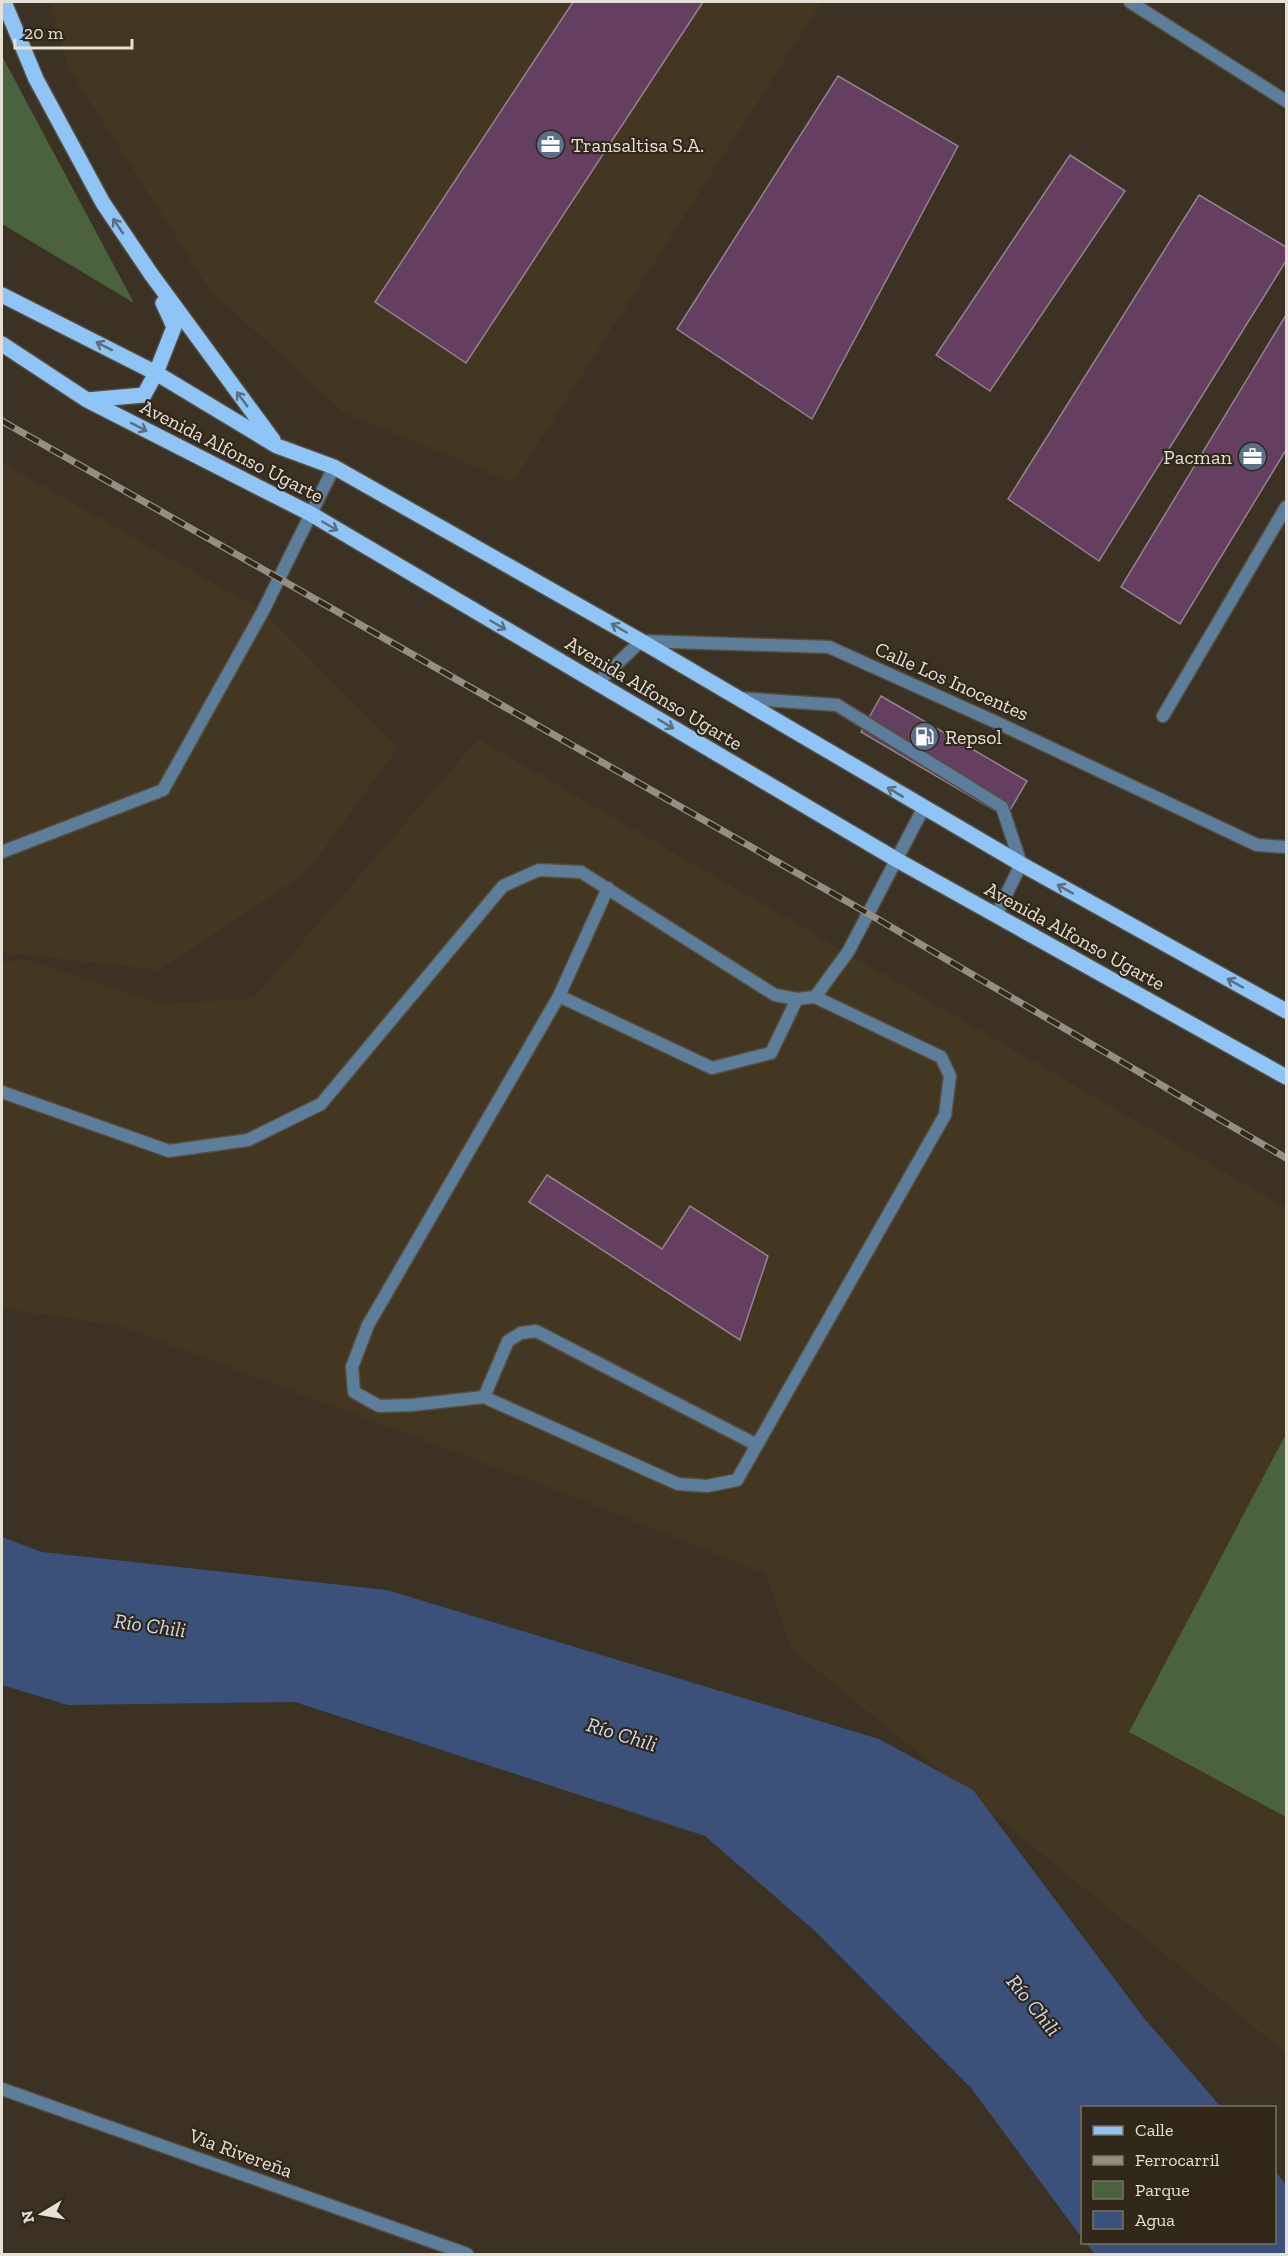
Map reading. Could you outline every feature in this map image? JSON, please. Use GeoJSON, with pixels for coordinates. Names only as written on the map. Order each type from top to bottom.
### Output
{"type":"FeatureCollection","features":[{"type":"Feature","properties":{"kind":"main road"},"geometry":{"type":"LineString","coordinates":[[4,2],[36,79],[103,203],[151,274],[277,446]]}},
{"type":"Feature","properties":{"kind":"main road"},"geometry":{"type":"LineString","coordinates":[[87,400],[144,395],[156,373],[174,327],[151,274]]}},
{"type":"Feature","properties":{"kind":"main road","name":"Avenida Alfonso Ugarte"},"geometry":{"type":"LineString","coordinates":[[2,295],[156,373],[277,446],[334,467],[641,641],[1021,864],[1287,1011]]}},
{"type":"Feature","properties":{"kind":"main road","name":"Avenida Alfonso Ugarte"},"geometry":{"type":"LineString","coordinates":[[2,344],[87,400],[311,514],[897,860],[1287,1077]]}},
{"type":"Feature","properties":{"kind":"street"},"geometry":{"type":"LineString","coordinates":[[1130,2],[1287,101]]}},
{"type":"Feature","properties":{"kind":"street"},"geometry":{"type":"LineString","coordinates":[[2,852],[163,790],[263,611],[334,467]]}},
{"type":"Feature","properties":{"kind":"street"},"geometry":{"type":"LineString","coordinates":[[1163,716],[1287,507]]}},
{"type":"Feature","properties":{"kind":"street"},"geometry":{"type":"LineString","coordinates":[[597,683],[641,641]]}},
{"type":"Feature","properties":{"kind":"street","name":"Calle Los Inocentes"},"geometry":{"type":"LineString","coordinates":[[641,641],[829,647],[1011,729],[1257,845],[1287,847]]}},
{"type":"Feature","properties":{"kind":"street"},"geometry":{"type":"LineString","coordinates":[[737,698],[837,705],[1002,807],[1021,864],[996,916]]}},
{"type":"Feature","properties":{"kind":"street"},"geometry":{"type":"LineString","coordinates":[[815,997],[848,952],[923,808]]}},
{"type":"Feature","properties":{"kind":"street"},"geometry":{"type":"LineString","coordinates":[[2,1092],[169,1151],[248,1140],[321,1104],[503,886],[539,870],[581,872],[608,888],[774,995],[797,999],[815,997],[941,1057],[950,1076],[945,1115],[737,1480],[707,1486],[678,1484],[484,1397],[412,1405],[379,1406],[354,1392],[352,1367],[368,1325],[559,996],[608,888]]}},
{"type":"Feature","properties":{"kind":"street"},"geometry":{"type":"LineString","coordinates":[[559,996],[712,1068],[771,1053],[797,999]]}},
{"type":"Feature","properties":{"kind":"street"},"geometry":{"type":"LineString","coordinates":[[484,1397],[508,1341],[521,1333],[536,1331],[757,1445]]}},
{"type":"Feature","properties":{"kind":"street","name":"Via Rivereña"},"geometry":{"type":"LineString","coordinates":[[2,2089],[467,2254]]}},
{"type":"Feature","properties":{"kind":"shaded area"},"geometry":{"type":"Polygon","coordinates":[[[50,2],[822,2],[513,482],[343,412],[210,290],[68,67],[50,2]]]}},
{"type":"Feature","properties":{"kind":"shaded area"},"geometry":{"type":"Polygon","coordinates":[[[2,463],[263,611],[398,748],[306,873],[159,970],[2,952],[2,463]]]}},
{"type":"Feature","properties":{"kind":"shaded area"},"geometry":{"type":"Polygon","coordinates":[[[478,739],[1286,1208],[1286,2053],[791,1649],[766,1574],[578,1498],[121,1326],[2,1308],[2,962],[26,960],[161,1003],[253,999],[478,739]]]}},
{"type":"Feature","properties":{"kind":"green space"},"geometry":{"type":"Polygon","coordinates":[[[2,56],[134,303],[2,224],[2,56]]]}},
{"type":"Feature","properties":{"kind":"green space"},"geometry":{"type":"Polygon","coordinates":[[[1286,1434],[1286,1817],[1129,1732],[1286,1434]]]}},
{"type":"Feature","properties":{"kind":"water","name":"Río Chili"},"geometry":{"type":"Polygon","coordinates":[[[2,1537],[42,1552],[387,1590],[879,1739],[973,1790],[1143,2017],[1220,2106],[1081,2106],[1081,2237],[971,2088],[816,1932],[705,1836],[295,1702],[68,1705],[2,1685],[2,1537]]]}},
{"type":"Feature","properties":{"kind":"water"},"geometry":{"type":"Polygon","coordinates":[[[1276,2172],[1286,2185],[1286,2254],[1095,2254],[1087,2244],[1276,2244],[1276,2172]]]}},
{"type":"Feature","properties":{"kind":"building"},"geometry":{"type":"Polygon","coordinates":[[[573,2],[703,2],[466,363],[375,302],[573,2]]]}},
{"type":"Feature","properties":{"kind":"building"},"geometry":{"type":"Polygon","coordinates":[[[838,76],[958,146],[812,419],[677,329],[838,76]]]}},
{"type":"Feature","properties":{"kind":"building"},"geometry":{"type":"Polygon","coordinates":[[[1070,155],[1125,191],[990,391],[936,355],[1070,155]]]}},
{"type":"Feature","properties":{"kind":"building"},"geometry":{"type":"Polygon","coordinates":[[[1199,195],[1286,247],[1286,261],[1099,561],[1008,499],[1199,195]]]}},
{"type":"Feature","properties":{"kind":"building"},"geometry":{"type":"Polygon","coordinates":[[[1286,315],[1286,450],[1180,624],[1121,587],[1286,315]]]}},
{"type":"Feature","properties":{"kind":"building"},"geometry":{"type":"Polygon","coordinates":[[[881,696],[1027,781],[1006,817],[861,732],[881,696]]]}},
{"type":"Feature","properties":{"kind":"building"},"geometry":{"type":"Polygon","coordinates":[[[547,1175],[662,1249],[690,1206],[768,1256],[740,1340],[529,1202],[547,1175]]]}},
{"type":"Feature","properties":{"kind":"railway"},"geometry":{"type":"LineString","coordinates":[[2,421],[869,914],[1286,1158]]}},
{"type":"Feature","properties":{"kind":"place","name":"Transaltisa S.A."},"geometry":{"type":"Point","coordinates":[550,145]}},
{"type":"Feature","properties":{"kind":"place","name":"Pacman"},"geometry":{"type":"Point","coordinates":[1253,457]}},
{"type":"Feature","properties":{"kind":"place","name":"Repsol"},"geometry":{"type":"Point","coordinates":[924,737]}}]}
